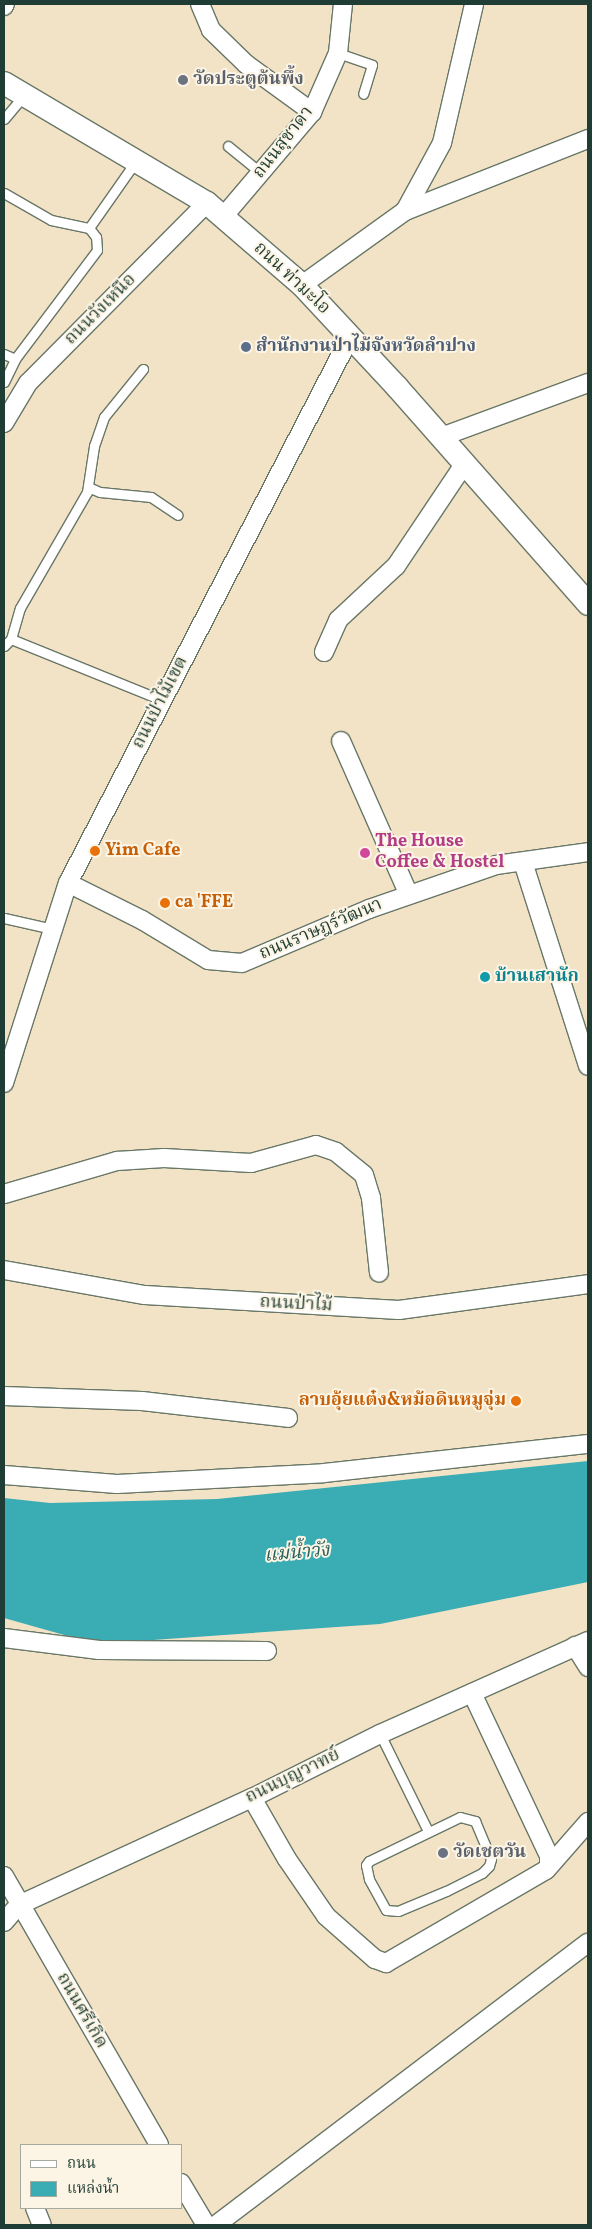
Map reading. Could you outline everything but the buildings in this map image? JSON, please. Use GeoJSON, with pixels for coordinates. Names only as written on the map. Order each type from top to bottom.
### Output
{"type":"FeatureCollection","features":[{"type":"Feature","properties":{"kind":"street"},"geometry":{"type":"LineString","coordinates":[[200,4],[211,30],[239,57],[312,112]]}},
{"type":"Feature","properties":{"kind":"street","name":"ถนนสุชาดา"},"geometry":{"type":"LineString","coordinates":[[215,210],[261,173],[312,112],[338,53],[344,4]]}},
{"type":"Feature","properties":{"kind":"street"},"geometry":{"type":"LineString","coordinates":[[405,211],[442,143],[474,4]]}},
{"type":"Feature","properties":{"kind":"street","name":"ถนน ท่ามะโอ"},"geometry":{"type":"LineString","coordinates":[[4,83],[215,210],[302,285],[465,463],[588,604]]}},
{"type":"Feature","properties":{"kind":"street"},"geometry":{"type":"LineString","coordinates":[[302,285],[405,211],[588,139]]}},
{"type":"Feature","properties":{"kind":"street","name":"ถนนวังเหนือ"},"geometry":{"type":"LineString","coordinates":[[4,423],[28,383],[215,210]]}},
{"type":"Feature","properties":{"kind":"street","name":"ถนนป่าไม้เขต"},"geometry":{"type":"LineString","coordinates":[[4,1083],[68,883],[350,337]]}},
{"type":"Feature","properties":{"kind":"street"},"geometry":{"type":"LineString","coordinates":[[441,437],[588,383]]}},
{"type":"Feature","properties":{"kind":"street"},"geometry":{"type":"LineString","coordinates":[[324,652],[338,620],[396,566],[465,463]]}},
{"type":"Feature","properties":{"kind":"street"},"geometry":{"type":"LineString","coordinates":[[341,741],[409,895]]}},
{"type":"Feature","properties":{"kind":"street","name":"ถนนราษฎร์วัฒนา"},"geometry":{"type":"LineString","coordinates":[[68,883],[142,920],[208,960],[242,963],[409,895],[496,865],[588,852]]}},
{"type":"Feature","properties":{"kind":"street"},"geometry":{"type":"LineString","coordinates":[[523,862],[583,1030],[588,1066]]}},
{"type":"Feature","properties":{"kind":"street"},"geometry":{"type":"LineString","coordinates":[[4,1194],[117,1161],[164,1158],[251,1163],[316,1145],[336,1152],[364,1175],[372,1198],[379,1273]]}},
{"type":"Feature","properties":{"kind":"street","name":"ถนนป่าไม้"},"geometry":{"type":"LineString","coordinates":[[4,1270],[145,1295],[399,1310],[588,1284]]}},
{"type":"Feature","properties":{"kind":"street"},"geometry":{"type":"LineString","coordinates":[[4,1396],[142,1401],[288,1418]]}},
{"type":"Feature","properties":{"kind":"street"},"geometry":{"type":"LineString","coordinates":[[4,1475],[118,1484],[324,1473],[588,1444]]}},
{"type":"Feature","properties":{"kind":"street"},"geometry":{"type":"LineString","coordinates":[[4,1638],[99,1650],[267,1651]]}},
{"type":"Feature","properties":{"kind":"street"},"geometry":{"type":"LineString","coordinates":[[582,1644],[588,1667]]}},
{"type":"Feature","properties":{"kind":"street","name":"ถนนบุญวาทย์"},"geometry":{"type":"LineString","coordinates":[[4,1922],[19,1905],[252,1798],[380,1734],[582,1644]]}},
{"type":"Feature","properties":{"kind":"street"},"geometry":{"type":"LineString","coordinates":[[472,1693],[549,1856],[549,1863]]}},
{"type":"Feature","properties":{"kind":"street"},"geometry":{"type":"LineString","coordinates":[[252,1798],[287,1859],[326,1916],[376,1960],[386,1963],[546,1870],[549,1863],[588,1822]]}},
{"type":"Feature","properties":{"kind":"street","name":"ถนนศรีเกิด"},"geometry":{"type":"LineString","coordinates":[[4,1876],[158,2144]]}},
{"type":"Feature","properties":{"kind":"street"},"geometry":{"type":"LineString","coordinates":[[216,2225],[588,1943]]}},
{"type":"Feature","properties":{"kind":"street"},"geometry":{"type":"LineString","coordinates":[[182,2185],[206,2225]]}},
{"type":"Feature","properties":{"kind":"street"},"geometry":{"type":"LineString","coordinates":[[35,2209],[42,2225]]}},
{"type":"Feature","properties":{"kind":"lane"},"geometry":{"type":"LineString","coordinates":[[338,53],[372,65],[363,94]]}},
{"type":"Feature","properties":{"kind":"lane"},"geometry":{"type":"LineString","coordinates":[[4,119],[24,95]]}},
{"type":"Feature","properties":{"kind":"lane"},"geometry":{"type":"LineString","coordinates":[[228,146],[261,173]]}},
{"type":"Feature","properties":{"kind":"lane"},"geometry":{"type":"LineString","coordinates":[[88,228],[136,161]]}},
{"type":"Feature","properties":{"kind":"lane"},"geometry":{"type":"LineString","coordinates":[[4,192],[51,220],[88,228],[96,237],[97,250],[15,359],[4,382]]}},
{"type":"Feature","properties":{"kind":"lane"},"geometry":{"type":"LineString","coordinates":[[4,354],[15,359]]}},
{"type":"Feature","properties":{"kind":"lane"},"geometry":{"type":"LineString","coordinates":[[4,646],[11,639],[20,608],[71,523],[88,487],[94,446],[104,417],[143,369]]}},
{"type":"Feature","properties":{"kind":"lane"},"geometry":{"type":"LineString","coordinates":[[88,487],[100,492],[151,497],[178,515]]}},
{"type":"Feature","properties":{"kind":"lane"},"geometry":{"type":"LineString","coordinates":[[11,639],[162,700]]}},
{"type":"Feature","properties":{"kind":"lane"},"geometry":{"type":"LineString","coordinates":[[4,918],[53,930]]}},
{"type":"Feature","properties":{"kind":"lane"},"geometry":{"type":"LineString","coordinates":[[380,1734],[428,1831]]}},
{"type":"Feature","properties":{"kind":"lane"},"geometry":{"type":"LineString","coordinates":[[460,1817],[470,1818],[491,1859],[489,1866],[446,1891],[398,1911],[386,1910],[368,1879],[366,1866],[374,1856],[428,1831],[460,1817]]}},
{"type":"Feature","properties":{"kind":"water","name":"แม่น้ำวัง"},"geometry":{"type":"Polygon","coordinates":[[[588,1461],[588,1582],[380,1624],[96,1644],[4,1618],[4,1498],[50,1503],[217,1499],[588,1461]]]}},
{"type":"Feature","properties":{"kind":"place","name":"วัดประตูต้นพึ้ง"},"geometry":{"type":"Point","coordinates":[183,80]}},
{"type":"Feature","properties":{"kind":"place","name":"สำนักงานป่าไม้จังหวัดลำปาง"},"geometry":{"type":"Point","coordinates":[246,347]}},
{"type":"Feature","properties":{"kind":"place","name":"Yim Cafe"},"geometry":{"type":"Point","coordinates":[95,851]}},
{"type":"Feature","properties":{"kind":"place","name":"The House Coffee & Hostel"},"geometry":{"type":"Point","coordinates":[365,853]}},
{"type":"Feature","properties":{"kind":"place","name":"ca 'FFE"},"geometry":{"type":"Point","coordinates":[165,903]}},
{"type":"Feature","properties":{"kind":"place","name":"บ้านเสานัก"},"geometry":{"type":"Point","coordinates":[485,977]}},
{"type":"Feature","properties":{"kind":"place","name":"ลาบอุ้ยแต๋ง&หม้อดินหมูจุ่ม"},"geometry":{"type":"Point","coordinates":[516,1401]}},
{"type":"Feature","properties":{"kind":"place","name":"วัดเชตวัน"},"geometry":{"type":"Point","coordinates":[443,1853]}}]}
